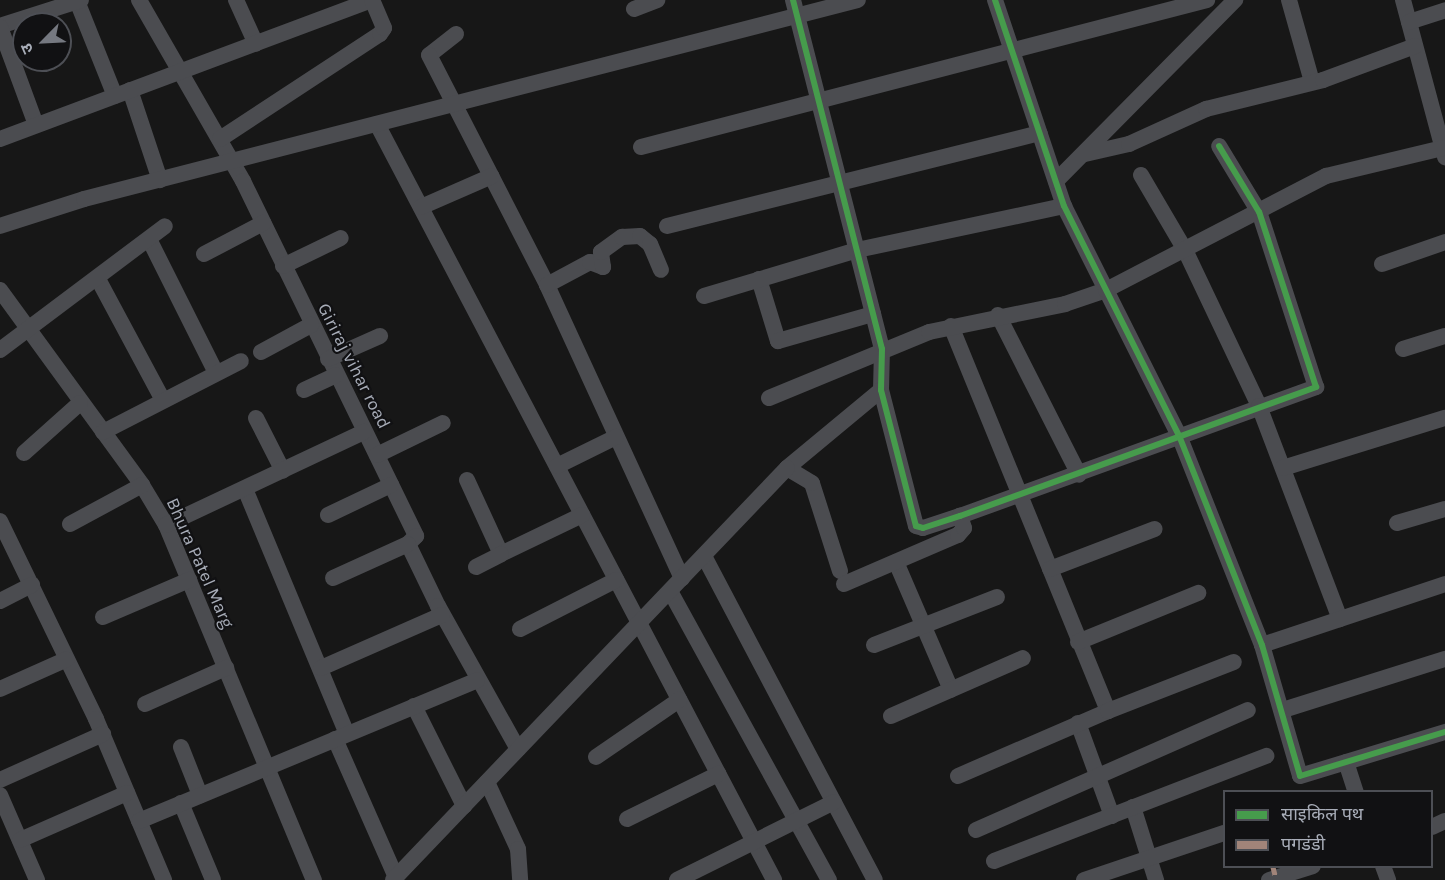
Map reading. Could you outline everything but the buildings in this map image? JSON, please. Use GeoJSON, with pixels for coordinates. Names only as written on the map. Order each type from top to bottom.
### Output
{"type":"FeatureCollection","features":[{"type":"Feature","properties":{"kind":"street","name":"Giriraj vihar road"},"geometry":{"type":"LineString","coordinates":[[139,0],[183,70],[233,161],[311,325],[416,536],[408,544],[442,615],[518,749]]}},
{"type":"Feature","properties":{"kind":"street"},"geometry":{"type":"LineString","coordinates":[[236,0],[256,44]]}},
{"type":"Feature","properties":{"kind":"street"},"geometry":{"type":"LineString","coordinates":[[0,139],[371,0],[384,28],[380,34],[220,139]]}},
{"type":"Feature","properties":{"kind":"street"},"geometry":{"type":"LineString","coordinates":[[634,9],[657,0]]}},
{"type":"Feature","properties":{"kind":"street"},"geometry":{"type":"LineString","coordinates":[[0,226],[160,180],[455,104],[796,8],[858,0]]}},
{"type":"Feature","properties":{"kind":"street"},"geometry":{"type":"LineString","coordinates":[[995,0],[1065,207],[1180,438],[1262,645],[1283,710],[1300,776],[1445,732]]}},
{"type":"Feature","properties":{"kind":"street"},"geometry":{"type":"LineString","coordinates":[[641,147],[1207,0]]}},
{"type":"Feature","properties":{"kind":"street"},"geometry":{"type":"LineString","coordinates":[[1056,181],[1235,0]]}},
{"type":"Feature","properties":{"kind":"street"},"geometry":{"type":"LineString","coordinates":[[1289,0],[1312,82]]}},
{"type":"Feature","properties":{"kind":"street"},"geometry":{"type":"LineString","coordinates":[[769,398],[882,349],[951,326],[998,315],[1065,304],[1106,290],[1326,176],[1444,153],[1439,111],[1415,46],[1403,0]]}},
{"type":"Feature","properties":{"kind":"street"},"geometry":{"type":"LineString","coordinates":[[36,125],[0,26],[42,6],[79,1],[160,180]]}},
{"type":"Feature","properties":{"kind":"street"},"geometry":{"type":"LineString","coordinates":[[796,8],[882,349],[881,390],[912,522],[923,528],[1079,475],[1259,406],[1316,387],[1259,212],[1219,146]]}},
{"type":"Feature","properties":{"kind":"street"},"geometry":{"type":"LineString","coordinates":[[1409,22],[1445,10]]}},
{"type":"Feature","properties":{"kind":"street"},"geometry":{"type":"LineString","coordinates":[[456,34],[429,55],[547,285],[682,578]]}},
{"type":"Feature","properties":{"kind":"street"},"geometry":{"type":"LineString","coordinates":[[1085,154],[1129,144],[1206,108],[1312,82],[1415,46]]}},
{"type":"Feature","properties":{"kind":"street"},"geometry":{"type":"LineString","coordinates":[[377,124],[774,880]]}},
{"type":"Feature","properties":{"kind":"street"},"geometry":{"type":"LineString","coordinates":[[667,226],[1040,133]]}},
{"type":"Feature","properties":{"kind":"street"},"geometry":{"type":"LineString","coordinates":[[1142,175],[1185,250],[1259,406],[1340,619]]}},
{"type":"Feature","properties":{"kind":"street"},"geometry":{"type":"LineString","coordinates":[[421,207],[492,176]]}},
{"type":"Feature","properties":{"kind":"street"},"geometry":{"type":"LineString","coordinates":[[704,296],[857,250],[1065,207]]}},
{"type":"Feature","properties":{"kind":"street"},"geometry":{"type":"LineString","coordinates":[[204,254],[263,223]]}},
{"type":"Feature","properties":{"kind":"street"},"geometry":{"type":"LineString","coordinates":[[0,350],[98,279],[165,226]]}},
{"type":"Feature","properties":{"kind":"street"},"geometry":{"type":"LineString","coordinates":[[547,285],[590,262],[603,267],[601,252],[622,237],[640,236],[650,244],[661,270]]}},
{"type":"Feature","properties":{"kind":"street"},"geometry":{"type":"LineString","coordinates":[[283,266],[341,238]]}},
{"type":"Feature","properties":{"kind":"street"},"geometry":{"type":"LineString","coordinates":[[148,239],[216,373]]}},
{"type":"Feature","properties":{"kind":"street"},"geometry":{"type":"LineString","coordinates":[[1382,264],[1445,242]]}},
{"type":"Feature","properties":{"kind":"street"},"geometry":{"type":"LineString","coordinates":[[98,279],[163,400]]}},
{"type":"Feature","properties":{"kind":"street"},"geometry":{"type":"LineString","coordinates":[[759,279],[778,341],[873,314]]}},
{"type":"Feature","properties":{"kind":"street","name":"Bhura Patel Marg"},"geometry":{"type":"LineString","coordinates":[[0,290],[27,331],[142,485],[166,525],[314,880]]}},
{"type":"Feature","properties":{"kind":"street"},"geometry":{"type":"LineString","coordinates":[[998,315],[1079,475]]}},
{"type":"Feature","properties":{"kind":"street"},"geometry":{"type":"LineString","coordinates":[[261,352],[311,325]]}},
{"type":"Feature","properties":{"kind":"street"},"geometry":{"type":"LineString","coordinates":[[951,326],[1108,711]]}},
{"type":"Feature","properties":{"kind":"street"},"geometry":{"type":"LineString","coordinates":[[328,359],[380,336]]}},
{"type":"Feature","properties":{"kind":"street"},"geometry":{"type":"LineString","coordinates":[[1403,349],[1445,336]]}},
{"type":"Feature","properties":{"kind":"street"},"geometry":{"type":"LineString","coordinates":[[103,432],[241,361]]}},
{"type":"Feature","properties":{"kind":"street"},"geometry":{"type":"LineString","coordinates":[[304,390],[336,375]]}},
{"type":"Feature","properties":{"kind":"street"},"geometry":{"type":"LineString","coordinates":[[245,489],[321,668],[341,736],[395,879],[787,468],[881,390]]}},
{"type":"Feature","properties":{"kind":"street"},"geometry":{"type":"LineString","coordinates":[[24,453],[80,402]]}},
{"type":"Feature","properties":{"kind":"street"},"geometry":{"type":"LineString","coordinates":[[256,418],[284,471]]}},
{"type":"Feature","properties":{"kind":"street"},"geometry":{"type":"LineString","coordinates":[[1283,468],[1445,418]]}},
{"type":"Feature","properties":{"kind":"street"},"geometry":{"type":"LineString","coordinates":[[376,455],[443,423]]}},
{"type":"Feature","properties":{"kind":"street"},"geometry":{"type":"LineString","coordinates":[[166,525],[364,432]]}},
{"type":"Feature","properties":{"kind":"street"},"geometry":{"type":"LineString","coordinates":[[556,466],[616,437]]}},
{"type":"Feature","properties":{"kind":"street"},"geometry":{"type":"LineString","coordinates":[[787,468],[812,483],[842,578],[896,562],[958,535],[964,528],[960,516]]}},
{"type":"Feature","properties":{"kind":"street"},"geometry":{"type":"LineString","coordinates":[[467,480],[501,554]]}},
{"type":"Feature","properties":{"kind":"street"},"geometry":{"type":"LineString","coordinates":[[70,525],[142,485]]}},
{"type":"Feature","properties":{"kind":"street"},"geometry":{"type":"LineString","coordinates":[[328,515],[391,485]]}},
{"type":"Feature","properties":{"kind":"street"},"geometry":{"type":"LineString","coordinates":[[1397,523],[1445,509]]}},
{"type":"Feature","properties":{"kind":"street"},"geometry":{"type":"LineString","coordinates":[[476,567],[582,515]]}},
{"type":"Feature","properties":{"kind":"street"},"geometry":{"type":"LineString","coordinates":[[1,524],[103,734],[164,880]]}},
{"type":"Feature","properties":{"kind":"street"},"geometry":{"type":"LineString","coordinates":[[1050,569],[1155,529]]}},
{"type":"Feature","properties":{"kind":"street"},"geometry":{"type":"LineString","coordinates":[[333,578],[408,544]]}},
{"type":"Feature","properties":{"kind":"street"},"geometry":{"type":"LineString","coordinates":[[704,556],[875,880]]}},
{"type":"Feature","properties":{"kind":"street"},"geometry":{"type":"LineString","coordinates":[[896,562],[951,690]]}},
{"type":"Feature","properties":{"kind":"street"},"geometry":{"type":"LineString","coordinates":[[104,617],[189,580]]}},
{"type":"Feature","properties":{"kind":"street"},"geometry":{"type":"LineString","coordinates":[[520,629],[616,580]]}},
{"type":"Feature","properties":{"kind":"street"},"geometry":{"type":"LineString","coordinates":[[1262,645],[1445,584]]}},
{"type":"Feature","properties":{"kind":"street"},"geometry":{"type":"LineString","coordinates":[[0,601],[32,585]]}},
{"type":"Feature","properties":{"kind":"street"},"geometry":{"type":"LineString","coordinates":[[670,591],[829,880]]}},
{"type":"Feature","properties":{"kind":"street"},"geometry":{"type":"LineString","coordinates":[[1078,642],[1198,593]]}},
{"type":"Feature","properties":{"kind":"street"},"geometry":{"type":"LineString","coordinates":[[874,645],[997,597]]}},
{"type":"Feature","properties":{"kind":"street"},"geometry":{"type":"LineString","coordinates":[[321,668],[442,615]]}},
{"type":"Feature","properties":{"kind":"street"},"geometry":{"type":"LineString","coordinates":[[891,716],[1023,658]]}},
{"type":"Feature","properties":{"kind":"street"},"geometry":{"type":"LineString","coordinates":[[0,689],[67,659]]}},
{"type":"Feature","properties":{"kind":"street"},"geometry":{"type":"LineString","coordinates":[[1283,710],[1445,659]]}},
{"type":"Feature","properties":{"kind":"street"},"geometry":{"type":"LineString","coordinates":[[958,776],[1078,723],[1234,662]]}},
{"type":"Feature","properties":{"kind":"street"},"geometry":{"type":"LineString","coordinates":[[145,704],[226,669]]}},
{"type":"Feature","properties":{"kind":"street"},"geometry":{"type":"LineString","coordinates":[[139,821],[477,680]]}},
{"type":"Feature","properties":{"kind":"street"},"geometry":{"type":"LineString","coordinates":[[596,757],[679,700]]}},
{"type":"Feature","properties":{"kind":"street"},"geometry":{"type":"LineString","coordinates":[[414,706],[464,806]]}},
{"type":"Feature","properties":{"kind":"street"},"geometry":{"type":"LineString","coordinates":[[976,830],[1248,710]]}},
{"type":"Feature","properties":{"kind":"street"},"geometry":{"type":"LineString","coordinates":[[1078,723],[1112,816]]}},
{"type":"Feature","properties":{"kind":"street"},"geometry":{"type":"LineString","coordinates":[[0,780],[103,734]]}},
{"type":"Feature","properties":{"kind":"street"},"geometry":{"type":"LineString","coordinates":[[181,747],[200,795]]}},
{"type":"Feature","properties":{"kind":"street"},"geometry":{"type":"LineString","coordinates":[[994,861],[1266,756]]}},
{"type":"Feature","properties":{"kind":"street"},"geometry":{"type":"LineString","coordinates":[[1346,762],[1355,790]]}},
{"type":"Feature","properties":{"kind":"street"},"geometry":{"type":"LineString","coordinates":[[627,819],[718,774]]}},
{"type":"Feature","properties":{"kind":"street"},"geometry":{"type":"LineString","coordinates":[[487,782],[518,849],[520,880]]}},
{"type":"Feature","properties":{"kind":"street"},"geometry":{"type":"LineString","coordinates":[[20,840],[127,793]]}},
{"type":"Feature","properties":{"kind":"street"},"geometry":{"type":"LineString","coordinates":[[0,795],[37,880]]}},
{"type":"Feature","properties":{"kind":"street"},"geometry":{"type":"LineString","coordinates":[[677,880],[834,802]]}},
{"type":"Feature","properties":{"kind":"street"},"geometry":{"type":"LineString","coordinates":[[181,803],[209,879]]}},
{"type":"Feature","properties":{"kind":"street"},"geometry":{"type":"LineString","coordinates":[[1133,807],[1156,880]]}},
{"type":"Feature","properties":{"kind":"street"},"geometry":{"type":"LineString","coordinates":[[1084,880],[1223,833]]}},
{"type":"Feature","properties":{"kind":"street"},"geometry":{"type":"LineString","coordinates":[[1272,875],[1308,868]]}},
{"type":"Feature","properties":{"kind":"marked path"},"geometry":{"type":"LineString","coordinates":[[1274,868],[1276,878]]}},
{"type":"Feature","properties":{"kind":"cycle path"},"geometry":{"type":"LineString","coordinates":[[793,0],[882,349],[881,390],[916,526],[923,528],[960,516],[1316,387],[1259,212],[1219,146]]}},
{"type":"Feature","properties":{"kind":"cycle path"},"geometry":{"type":"LineString","coordinates":[[995,0],[1064,206],[1180,438],[1262,645],[1300,776],[1445,732]]}}]}
